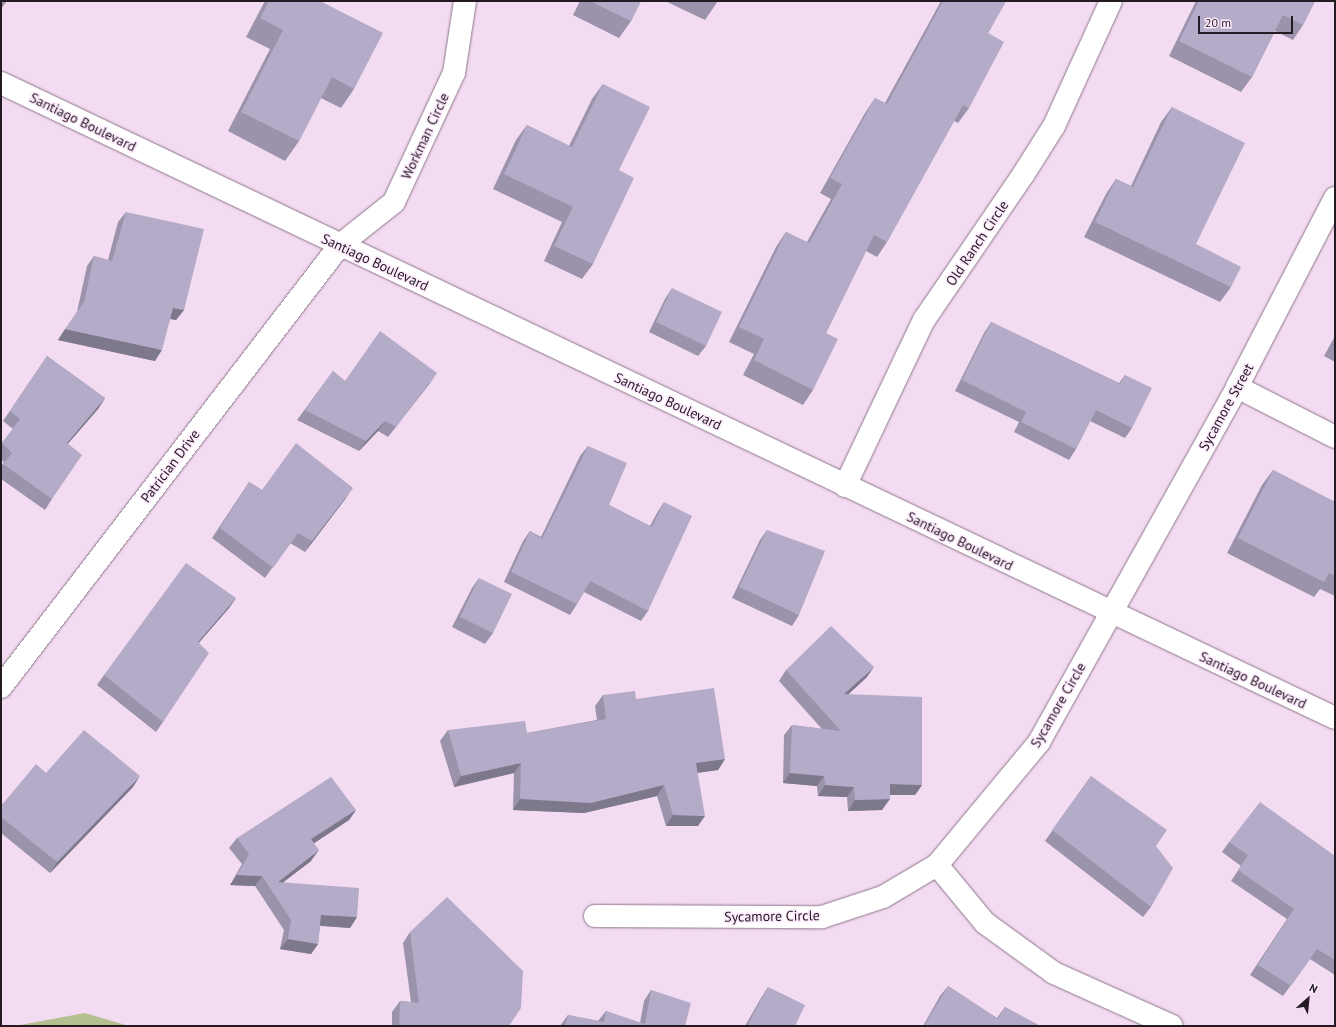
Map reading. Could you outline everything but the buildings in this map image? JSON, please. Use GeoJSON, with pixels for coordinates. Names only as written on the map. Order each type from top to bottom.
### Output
{"type":"FeatureCollection","features":[{"type":"Feature","properties":{"kind":"street","name":"Workman Circle"},"geometry":{"type":"LineString","coordinates":[[340,245],[394,202],[454,73],[465,1]]}},
{"type":"Feature","properties":{"kind":"street","name":"Old Ranch Circle"},"geometry":{"type":"LineString","coordinates":[[845,486],[924,320],[1023,175],[1054,126],[1111,1]]}},
{"type":"Feature","properties":{"kind":"street","name":"Santiago Boulevard"},"geometry":{"type":"LineString","coordinates":[[1,83],[1111,613],[1335,718]]}},
{"type":"Feature","properties":{"kind":"street","name":"Sycamore Street"},"geometry":{"type":"LineString","coordinates":[[1111,613],[1237,387],[1335,198]]}},
{"type":"Feature","properties":{"kind":"street","name":"Patrician Drive"},"geometry":{"type":"LineString","coordinates":[[1,687],[340,245]]}},
{"type":"Feature","properties":{"kind":"street"},"geometry":{"type":"LineString","coordinates":[[1237,387],[1335,437]]}},
{"type":"Feature","properties":{"kind":"street","name":"Sycamore Circle"},"geometry":{"type":"LineString","coordinates":[[595,916],[822,917],[882,897],[937,864],[1039,742],[1111,613]]}},
{"type":"Feature","properties":{"kind":"street"},"geometry":{"type":"LineString","coordinates":[[937,864],[985,923],[1054,973],[1172,1026]]}},
{"type":"Feature","properties":{"kind":"green space"},"geometry":{"type":"Polygon","coordinates":[[[85,1013],[129,1026],[15,1026],[85,1013]]]}}]}
